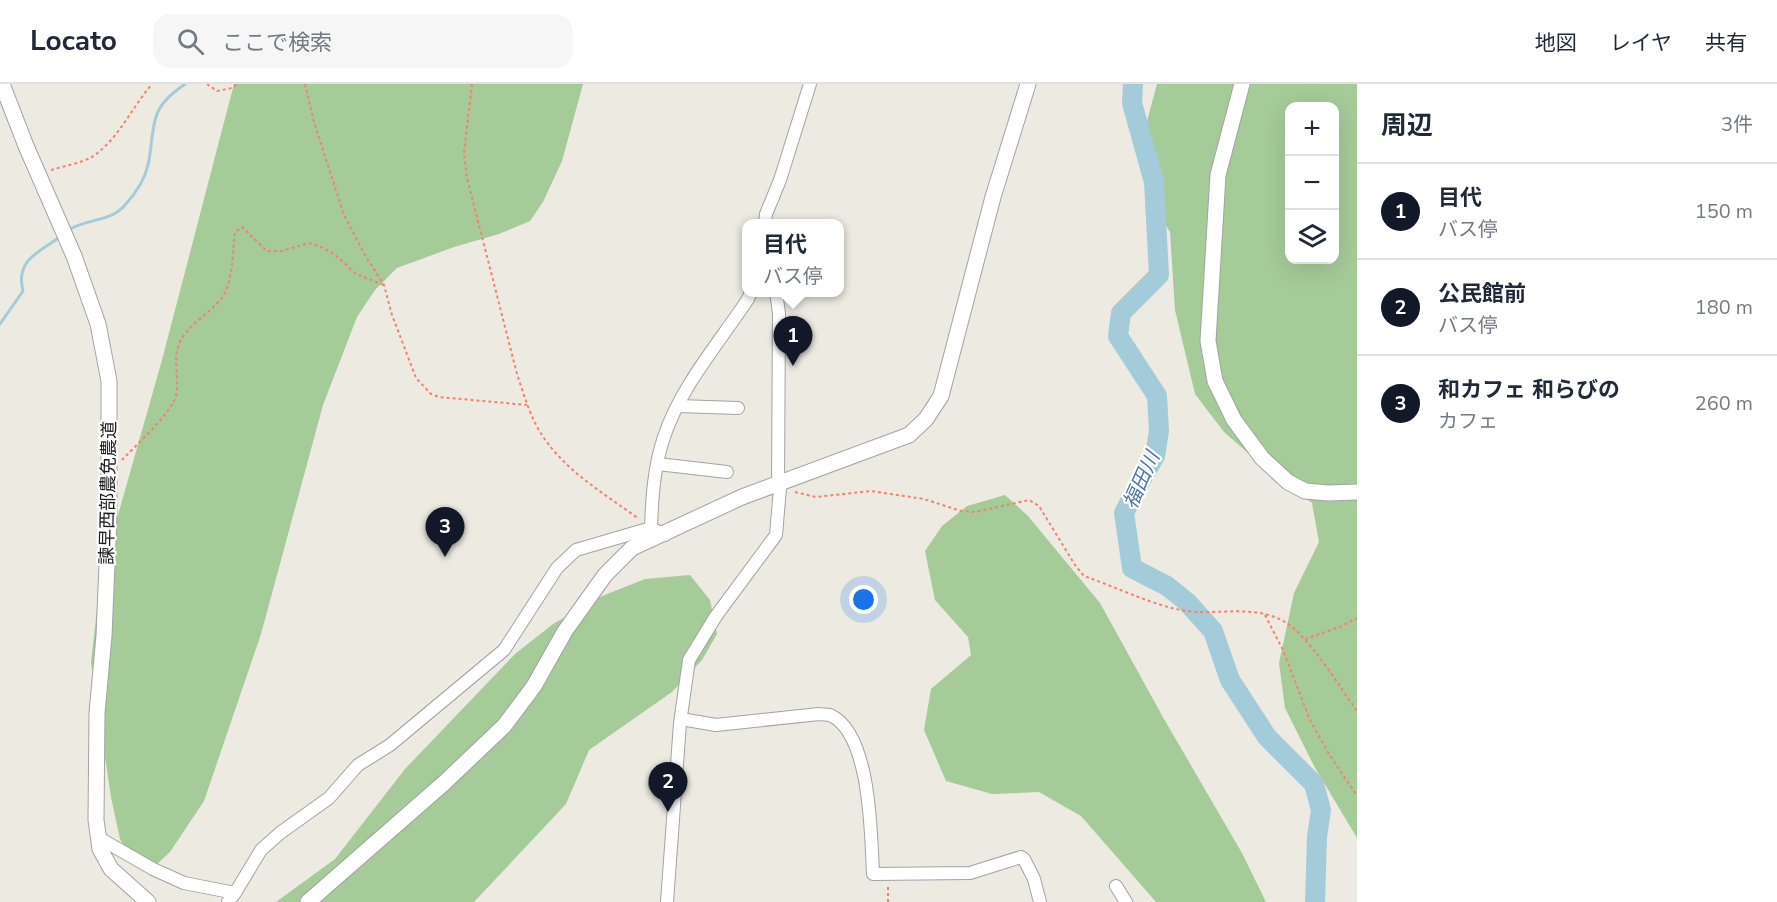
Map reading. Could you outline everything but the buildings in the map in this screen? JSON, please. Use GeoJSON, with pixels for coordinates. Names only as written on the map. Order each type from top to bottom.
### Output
{"type":"FeatureCollection","features":[{"type":"Feature","properties":{"kind":"street","name":"諫早西部農免農道"},"geometry":{"type":"LineString","coordinates":[[2,84],[74,256],[98,324],[109,381],[110,474],[104,636],[95,774],[99,838],[100,849],[111,869],[147,902]]}},
{"type":"Feature","properties":{"kind":"street"},"geometry":{"type":"LineString","coordinates":[[766,219],[810,84]]}},
{"type":"Feature","properties":{"kind":"street"},"geometry":{"type":"LineString","coordinates":[[99,838],[184,883],[232,898],[261,850],[280,833],[329,798],[358,765],[390,745],[504,650],[556,568],[576,550],[658,531],[909,435],[927,420],[941,396],[993,197],[1028,84]]}},
{"type":"Feature","properties":{"kind":"street"},"geometry":{"type":"LineString","coordinates":[[1242,84],[1218,175],[1208,341],[1215,381],[1234,420],[1262,458],[1288,482],[1305,491],[1357,492]]}},
{"type":"Feature","properties":{"kind":"street"},"geometry":{"type":"LineString","coordinates":[[658,531],[652,493],[664,437],[682,395],[749,297]]}},
{"type":"Feature","properties":{"kind":"street"},"geometry":{"type":"LineString","coordinates":[[667,902],[681,719],[688,660],[716,616],[776,535],[779,486],[779,313],[777,297]]}},
{"type":"Feature","properties":{"kind":"street"},"geometry":{"type":"LineString","coordinates":[[678,406],[738,408]]}},
{"type":"Feature","properties":{"kind":"street"},"geometry":{"type":"LineString","coordinates":[[658,464],[727,472]]}},
{"type":"Feature","properties":{"kind":"street"},"geometry":{"type":"LineString","coordinates":[[308,902],[444,783],[504,726],[534,686],[566,631],[606,575],[632,548],[658,531]]}},
{"type":"Feature","properties":{"kind":"street"},"geometry":{"type":"LineString","coordinates":[[681,719],[717,725],[819,714],[831,715],[842,723],[858,750],[870,802],[873,874],[970,873],[1021,857],[1034,879],[1040,902]]}},
{"type":"Feature","properties":{"kind":"street"},"geometry":{"type":"LineString","coordinates":[[655,785],[676,786]]}},
{"type":"Feature","properties":{"kind":"street"},"geometry":{"type":"LineString","coordinates":[[1116,886],[1126,902]]}},
{"type":"Feature","properties":{"kind":"path"},"geometry":{"type":"LineString","coordinates":[[39,174],[90,158],[104,147],[124,124],[141,96],[152,84]]}},
{"type":"Feature","properties":{"kind":"path"},"geometry":{"type":"LineString","coordinates":[[207,84],[217,91],[232,88],[237,84]]}},
{"type":"Feature","properties":{"kind":"path"},"geometry":{"type":"LineString","coordinates":[[305,84],[317,132],[344,215],[364,255],[384,285],[392,315],[416,378],[431,394],[439,397],[527,405]]}},
{"type":"Feature","properties":{"kind":"path"},"geometry":{"type":"LineString","coordinates":[[472,84],[465,153],[467,178],[527,405],[543,437],[565,464],[578,476],[658,531]]}},
{"type":"Feature","properties":{"kind":"path"},"geometry":{"type":"LineString","coordinates":[[110,474],[161,418],[174,400],[177,385],[175,361],[181,339],[196,321],[222,298],[230,275],[235,232],[242,227],[267,251],[282,251],[309,243],[334,254],[356,274],[384,285]]}},
{"type":"Feature","properties":{"kind":"path"},"geometry":{"type":"LineString","coordinates":[[779,486],[816,497],[871,491],[975,512],[1029,500],[1040,506],[1070,558],[1084,576],[1175,609],[1198,612],[1249,611],[1284,621],[1305,639],[1357,711]]}},
{"type":"Feature","properties":{"kind":"path"},"geometry":{"type":"LineString","coordinates":[[1265,615],[1283,650],[1310,720],[1357,796]]}},
{"type":"Feature","properties":{"kind":"path"},"geometry":{"type":"LineString","coordinates":[[1305,639],[1340,627],[1357,618]]}},
{"type":"Feature","properties":{"kind":"path"},"geometry":{"type":"LineString","coordinates":[[888,875],[888,902]]}},
{"type":"Feature","properties":{"kind":"green space"},"geometry":{"type":"Polygon","coordinates":[[[234,84],[583,84],[562,161],[543,202],[530,221],[499,234],[454,247],[397,268],[375,290],[357,317],[323,405],[261,634],[204,801],[170,852],[156,865],[131,860],[120,839],[111,797],[91,662],[101,575],[162,360],[234,84]]]}},
{"type":"Feature","properties":{"kind":"green space"},"geometry":{"type":"Polygon","coordinates":[[[1157,84],[1357,84],[1357,838],[1314,766],[1285,708],[1279,663],[1294,593],[1319,542],[1312,503],[1264,467],[1224,432],[1195,394],[1175,310],[1170,232],[1151,201],[1143,136],[1157,84]]]}},
{"type":"Feature","properties":{"kind":"green space"},"geometry":{"type":"Polygon","coordinates":[[[1005,495],[1028,516],[1100,603],[1242,853],[1266,902],[1156,902],[1081,816],[1039,792],[992,794],[946,781],[924,730],[931,689],[971,655],[968,637],[935,600],[925,551],[942,526],[967,506],[1005,495]]]}},
{"type":"Feature","properties":{"kind":"green space"},"geometry":{"type":"Polygon","coordinates":[[[690,575],[710,600],[717,634],[702,660],[672,692],[589,750],[566,804],[474,902],[276,902],[335,859],[405,769],[515,654],[553,624],[602,596],[645,579],[690,575]]]}},
{"type":"Feature","properties":{"kind":"waterway"},"geometry":{"type":"LineString","coordinates":[[67,231],[112,215],[129,201],[147,170],[159,109],[185,84]]}},
{"type":"Feature","properties":{"kind":"waterway","name":"福田川"},"geometry":{"type":"LineString","coordinates":[[1133,84],[1132,103],[1154,182],[1159,275],[1121,313],[1118,336],[1157,396],[1159,431],[1155,456],[1124,513],[1132,568],[1167,586],[1187,602],[1213,631],[1230,680],[1267,737],[1314,784],[1321,810],[1317,837],[1315,902]]}},
{"type":"Feature","properties":{"kind":"waterway"},"geometry":{"type":"LineString","coordinates":[[0,324],[23,291],[21,280],[26,264],[60,237]]}},
{"type":"Feature","properties":{"kind":"place","name":"目代"},"geometry":{"type":"Point","coordinates":[793,366]}},
{"type":"Feature","properties":{"kind":"place","name":"和カフェ 和らびの"},"geometry":{"type":"Point","coordinates":[445,557]}},
{"type":"Feature","properties":{"kind":"place","name":"公民館前"},"geometry":{"type":"Point","coordinates":[668,812]}}]}
